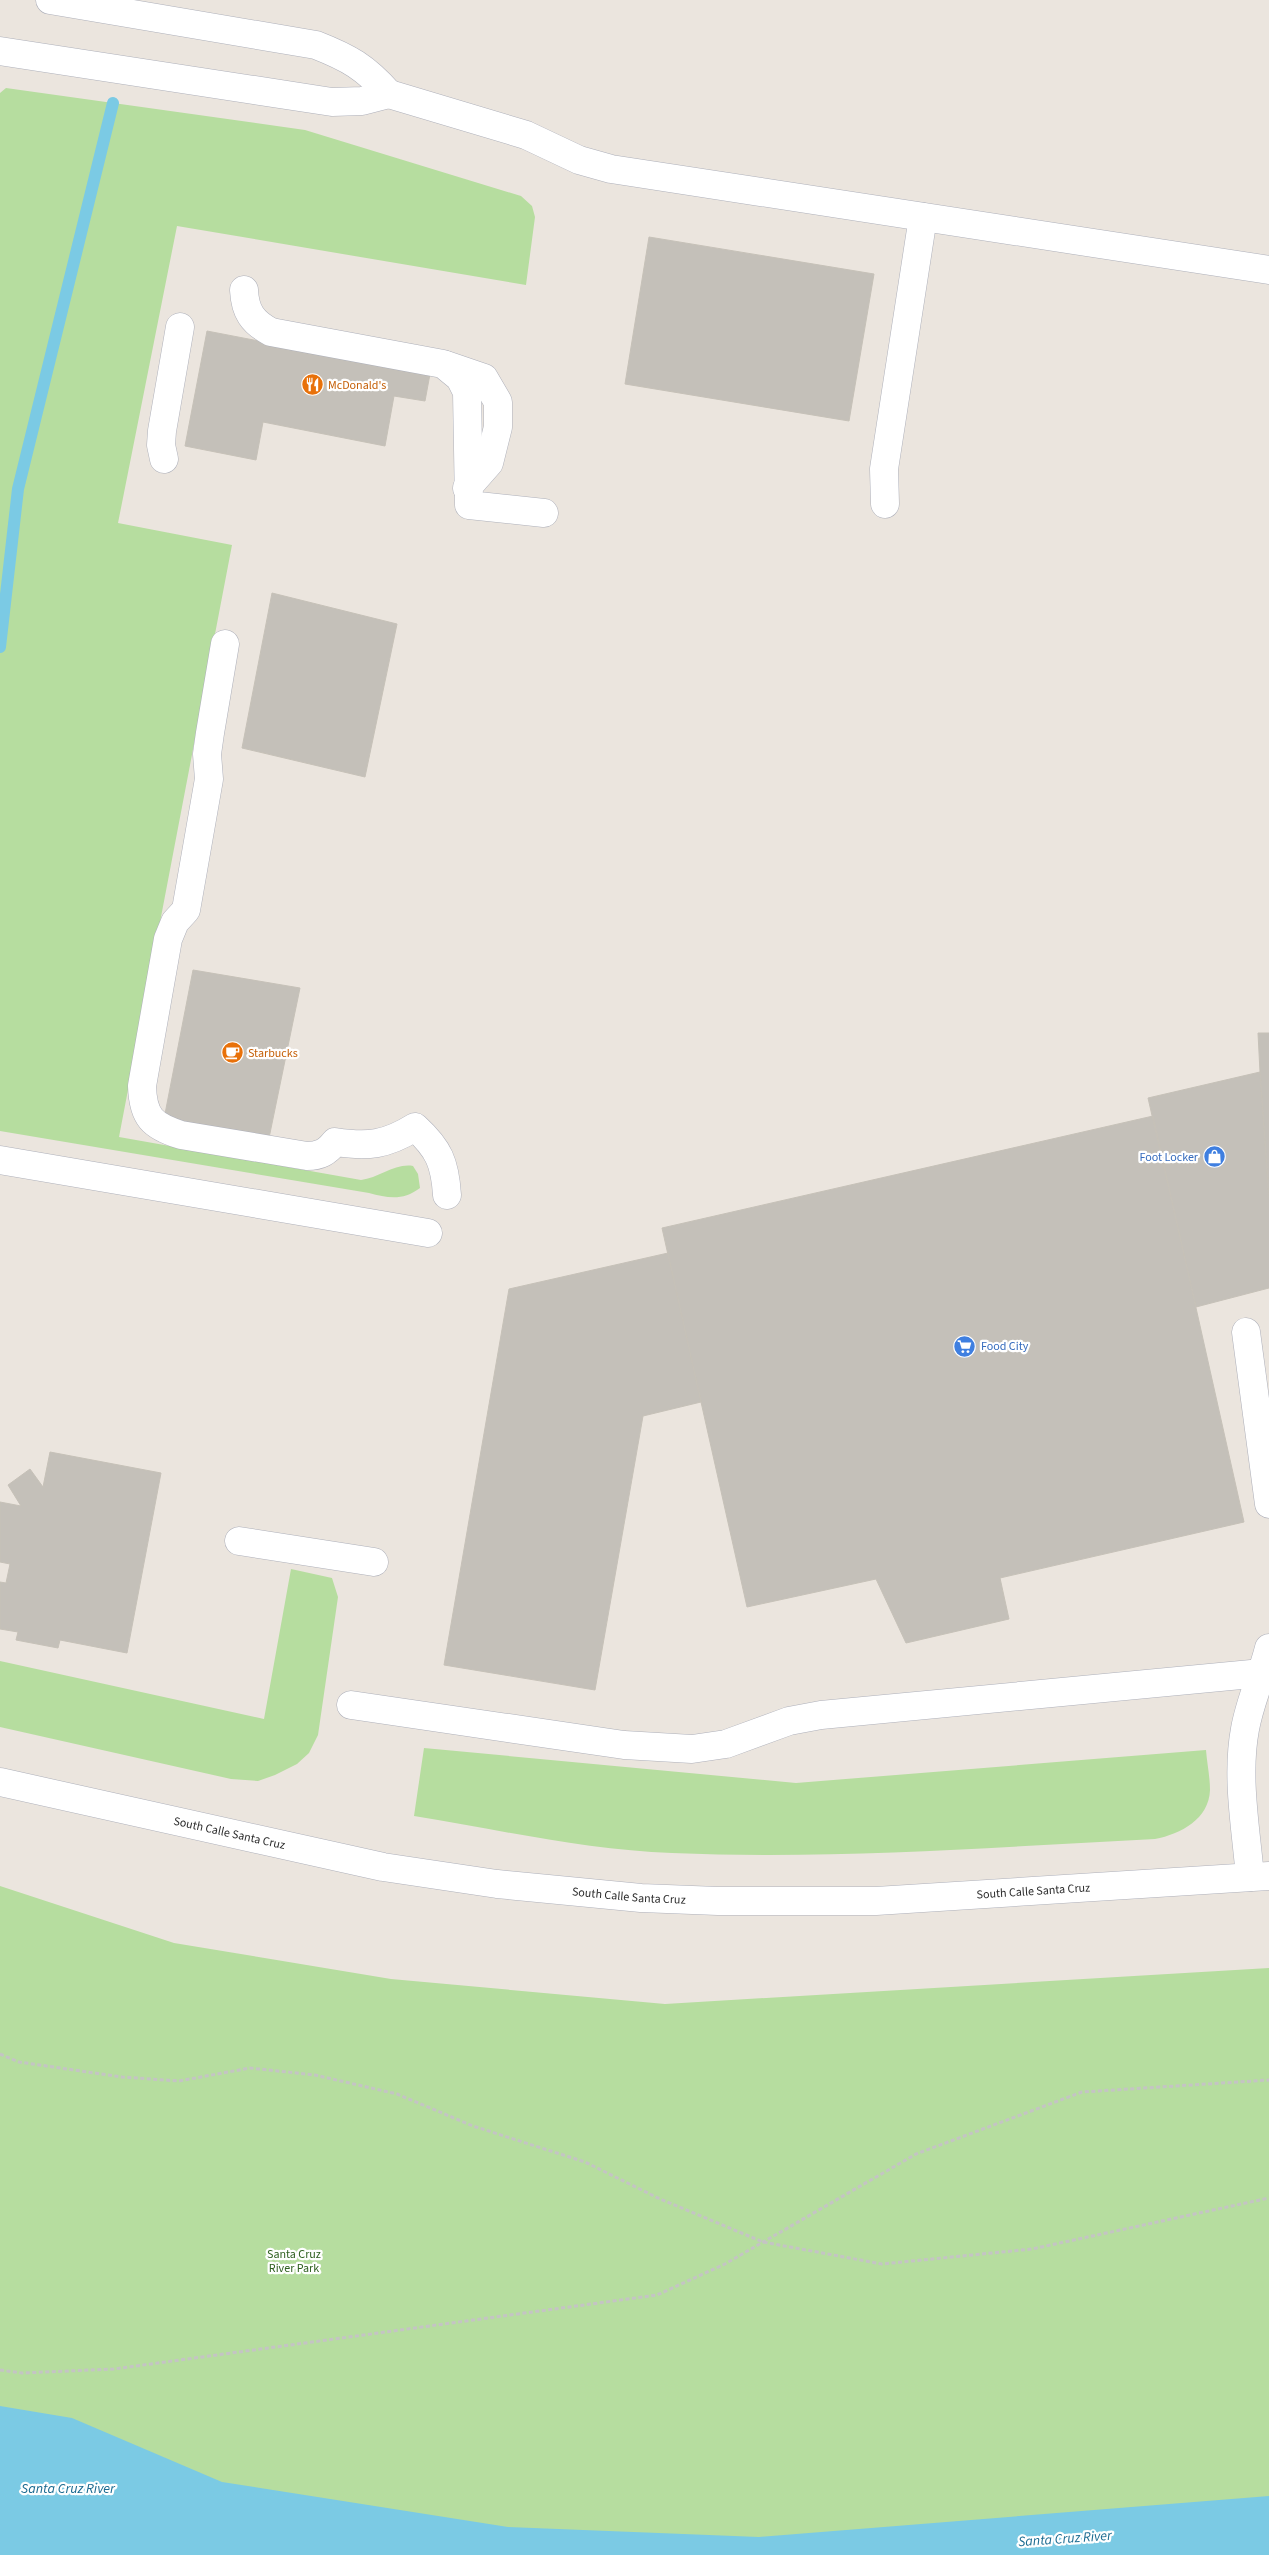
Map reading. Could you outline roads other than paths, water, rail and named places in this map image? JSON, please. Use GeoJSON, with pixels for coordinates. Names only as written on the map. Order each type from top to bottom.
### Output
{"type":"FeatureCollection","features":[{"type":"Feature","properties":{"kind":"street"},"geometry":{"type":"LineString","coordinates":[[50,0],[316,45],[343,56],[370,73],[389,94]]}},
{"type":"Feature","properties":{"kind":"street"},"geometry":{"type":"LineString","coordinates":[[0,51],[332,102],[362,101],[389,94],[526,134],[579,160],[611,169],[1269,270]]}},
{"type":"Feature","properties":{"kind":"street"},"geometry":{"type":"LineString","coordinates":[[885,504],[884,469],[923,217]]}},
{"type":"Feature","properties":{"kind":"street"},"geometry":{"type":"LineString","coordinates":[[244,290],[249,316],[259,326],[271,332],[443,364],[460,378],[467,392],[469,407],[468,496],[544,513]]}},
{"type":"Feature","properties":{"kind":"street"},"geometry":{"type":"LineString","coordinates":[[164,459],[161,445],[162,431],[180,327]]}},
{"type":"Feature","properties":{"kind":"street"},"geometry":{"type":"LineString","coordinates":[[224,644],[207,754],[209,779],[186,910],[176,922],[168,939],[142,1086],[143,1104],[150,1119],[163,1129],[181,1136],[307,1156],[317,1156],[328,1150],[335,1142],[372,1145],[395,1139],[415,1127],[432,1142],[440,1157],[446,1175],[447,1195]]}},
{"type":"Feature","properties":{"kind":"street"},"geometry":{"type":"LineString","coordinates":[[0,1160],[428,1233]]}},
{"type":"Feature","properties":{"kind":"street"},"geometry":{"type":"LineString","coordinates":[[1246,1332],[1269,1504]]}},
{"type":"Feature","properties":{"kind":"street"},"geometry":{"type":"LineString","coordinates":[[239,1541],[374,1562]]}},
{"type":"Feature","properties":{"kind":"street"},"geometry":{"type":"LineString","coordinates":[[351,1706],[624,1745],[692,1749],[726,1744],[788,1721],[821,1715],[1266,1661],[1251,1701],[1257,1729],[1242,1775],[1260,1876]]}},
{"type":"Feature","properties":{"kind":"street","name":"South Calle Santa Cruz"},"geometry":{"type":"LineString","coordinates":[[0,1782],[383,1867],[497,1884],[641,1898],[737,1902],[876,1900],[1260,1876]]}},
{"type":"Feature","properties":{"kind":"water","name":"Santa Cruz River"},"geometry":{"type":"Polygon","coordinates":[[[0,2406],[72,2418],[222,2482],[508,2527],[759,2537],[1269,2496],[1269,2555],[0,2555],[0,2406]]]}},
{"type":"Feature","properties":{"kind":"waterway"},"geometry":{"type":"LineString","coordinates":[[0,647],[18,489],[113,103]]}},
{"type":"Feature","properties":{"kind":"place","name":"McDonald's"},"geometry":{"type":"Point","coordinates":[312,385]}},
{"type":"Feature","properties":{"kind":"place","name":"Starbucks"},"geometry":{"type":"Point","coordinates":[232,1053]}},
{"type":"Feature","properties":{"kind":"place","name":"Foot Locker"},"geometry":{"type":"Point","coordinates":[1214,1157]}},
{"type":"Feature","properties":{"kind":"place","name":"Food City"},"geometry":{"type":"Point","coordinates":[965,1346]}},
{"type":"Feature","properties":{"kind":"park label","name":"Santa Cruz River Park"},"geometry":{"type":"Point","coordinates":[294,2261]}}]}
